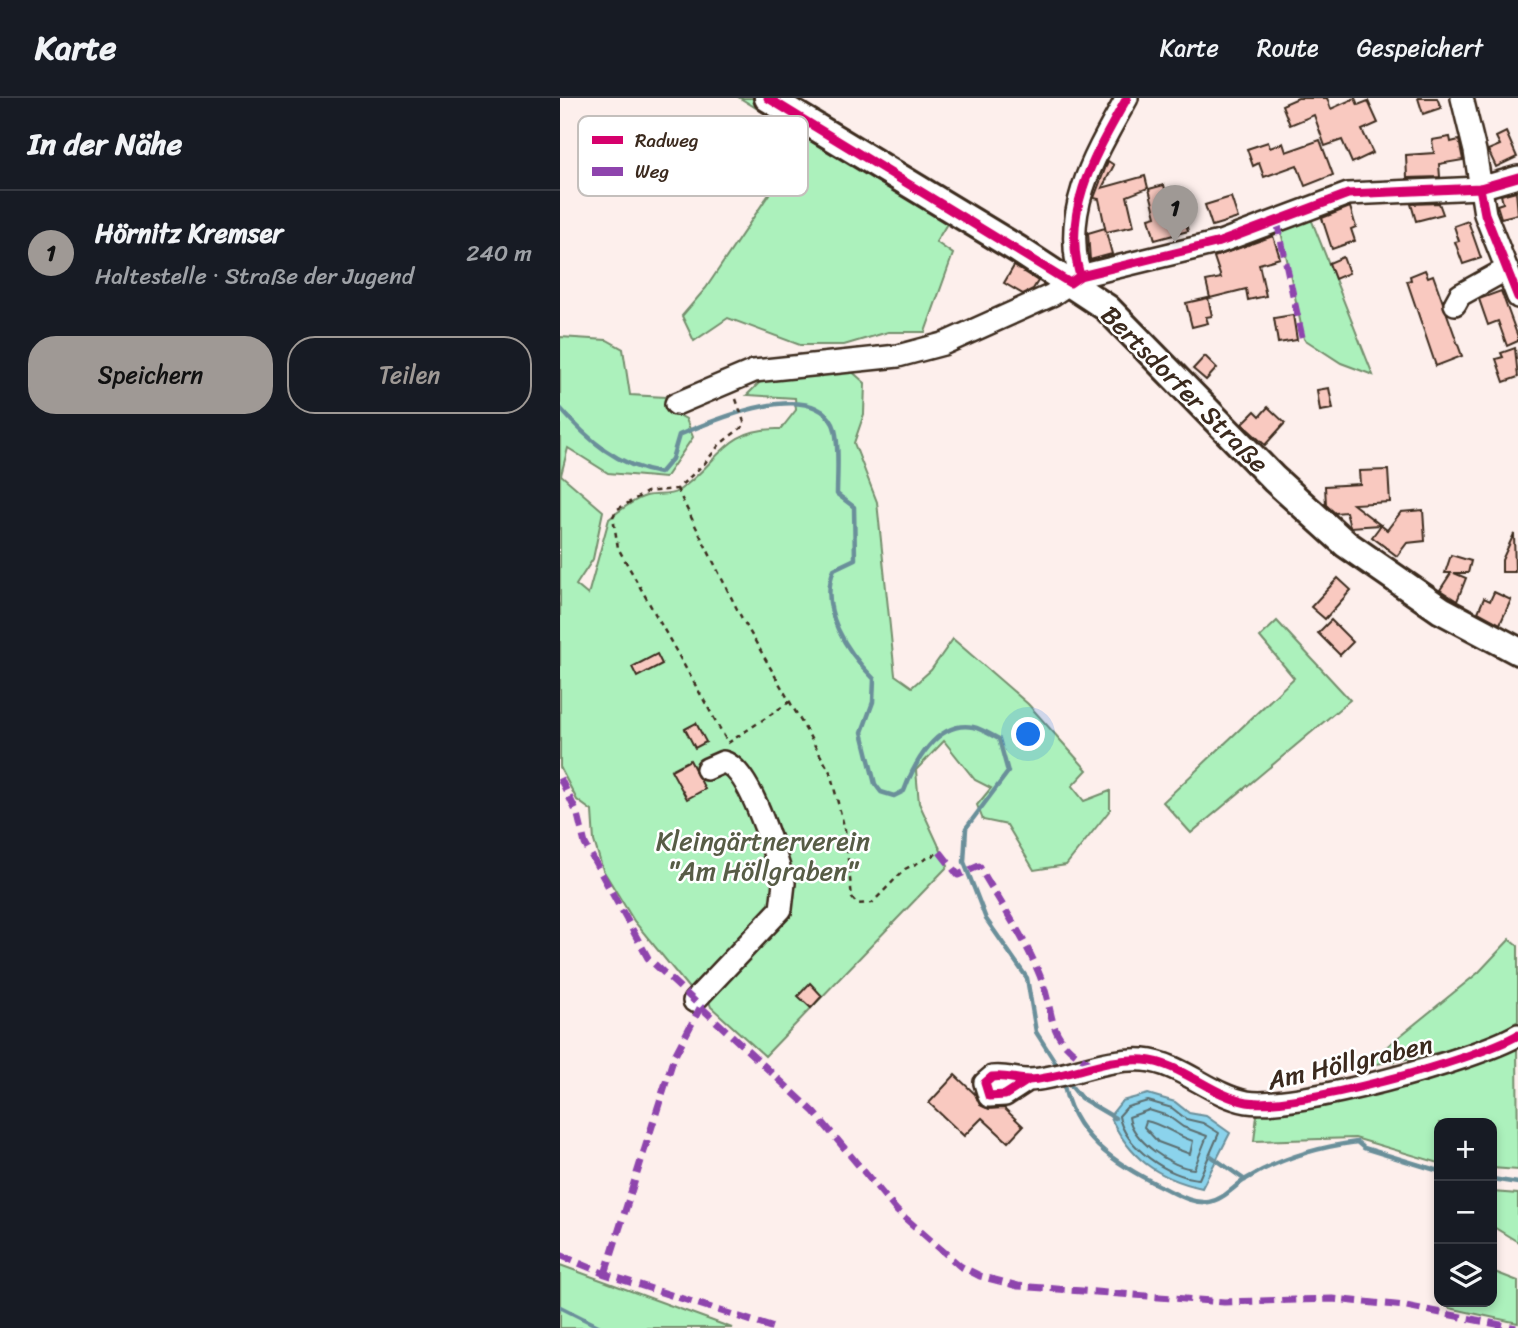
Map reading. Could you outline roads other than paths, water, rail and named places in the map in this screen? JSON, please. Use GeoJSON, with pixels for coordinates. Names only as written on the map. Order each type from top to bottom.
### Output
{"type":"FeatureCollection","features":[{"type":"Feature","properties":{"kind":"main road","name":"Bertsdorfer Straße"},"geometry":{"type":"LineString","coordinates":[[768,98],[798,116]]}},
{"type":"Feature","properties":{"kind":"main road","name":"Bertsdorfer Straße"},"geometry":{"type":"LineString","coordinates":[[808,122],[1075,280],[1132,331],[1274,479],[1346,544],[1441,610],[1518,651]]}},
{"type":"Feature","properties":{"kind":"street"},"geometry":{"type":"LineString","coordinates":[[1075,280],[1073,237],[1081,190],[1127,98]]}},
{"type":"Feature","properties":{"kind":"street"},"geometry":{"type":"LineString","coordinates":[[1462,98],[1475,151],[1485,214],[1518,297]]}},
{"type":"Feature","properties":{"kind":"street"},"geometry":{"type":"LineString","coordinates":[[676,404],[754,371],[898,356],[943,344],[1052,295],[1075,280],[1220,242],[1348,194],[1479,188],[1518,177]]}},
{"type":"Feature","properties":{"kind":"street"},"geometry":{"type":"LineString","coordinates":[[1455,304],[1460,295],[1507,269]]}},
{"type":"Feature","properties":{"kind":"street"},"geometry":{"type":"LineString","coordinates":[[694,1001],[781,909],[785,894],[784,883],[760,818],[739,771],[723,762],[707,769]]}},
{"type":"Feature","properties":{"kind":"street","name":"Am Höllgraben"},"geometry":{"type":"LineString","coordinates":[[1028,1080],[1145,1060],[1245,1101],[1282,1103],[1366,1085],[1484,1051],[1518,1035]]}},
{"type":"Feature","properties":{"kind":"water"},"geometry":{"type":"Polygon","coordinates":[[[1148,1094],[1175,1102],[1189,1113],[1206,1116],[1230,1133],[1202,1188],[1171,1178],[1146,1164],[1126,1144],[1118,1131],[1110,1116],[1122,1101],[1148,1094]]]}},
{"type":"Feature","properties":{"kind":"waterway"},"geometry":{"type":"LineString","coordinates":[[560,408],[593,441],[617,458],[645,470],[660,473],[672,459],[679,435],[736,413],[760,407],[804,404],[821,411],[833,424],[837,448],[837,494],[854,507],[855,559],[834,569],[830,599],[838,629],[845,643],[874,679],[873,702],[862,732],[875,784],[881,792],[894,796],[904,791],[921,757],[929,746],[948,730],[973,727],[999,739],[1008,772],[966,828],[964,862],[986,919],[1027,978],[1036,1032],[1059,1068]]}},
{"type":"Feature","properties":{"kind":"waterway"},"geometry":{"type":"LineString","coordinates":[[1063,1079],[1067,1099],[1075,1117],[1098,1146],[1146,1179],[1191,1200],[1214,1201],[1246,1179],[1286,1160],[1328,1147],[1357,1142],[1364,1148],[1434,1169]]}},
{"type":"Feature","properties":{"kind":"waterway"},"geometry":{"type":"LineString","coordinates":[[1067,1081],[1081,1098],[1115,1118]]}},
{"type":"Feature","properties":{"kind":"waterway"},"geometry":{"type":"LineString","coordinates":[[1211,1156],[1245,1180]]}},
{"type":"Feature","properties":{"kind":"waterway"},"geometry":{"type":"LineString","coordinates":[[1497,1180],[1518,1183]]}},
{"type":"Feature","properties":{"kind":"waterway"},"geometry":{"type":"LineString","coordinates":[[560,1307],[602,1328]]}},
{"type":"Feature","properties":{"kind":"place","name":"Hörnitz Kremser"},"geometry":{"type":"Point","coordinates":[1175,243]}},
{"type":"Feature","properties":{"kind":"park label","name":"Kleingärtnerverein \"Am Höllgraben\""},"geometry":{"type":"Point","coordinates":[763,856]}}]}
